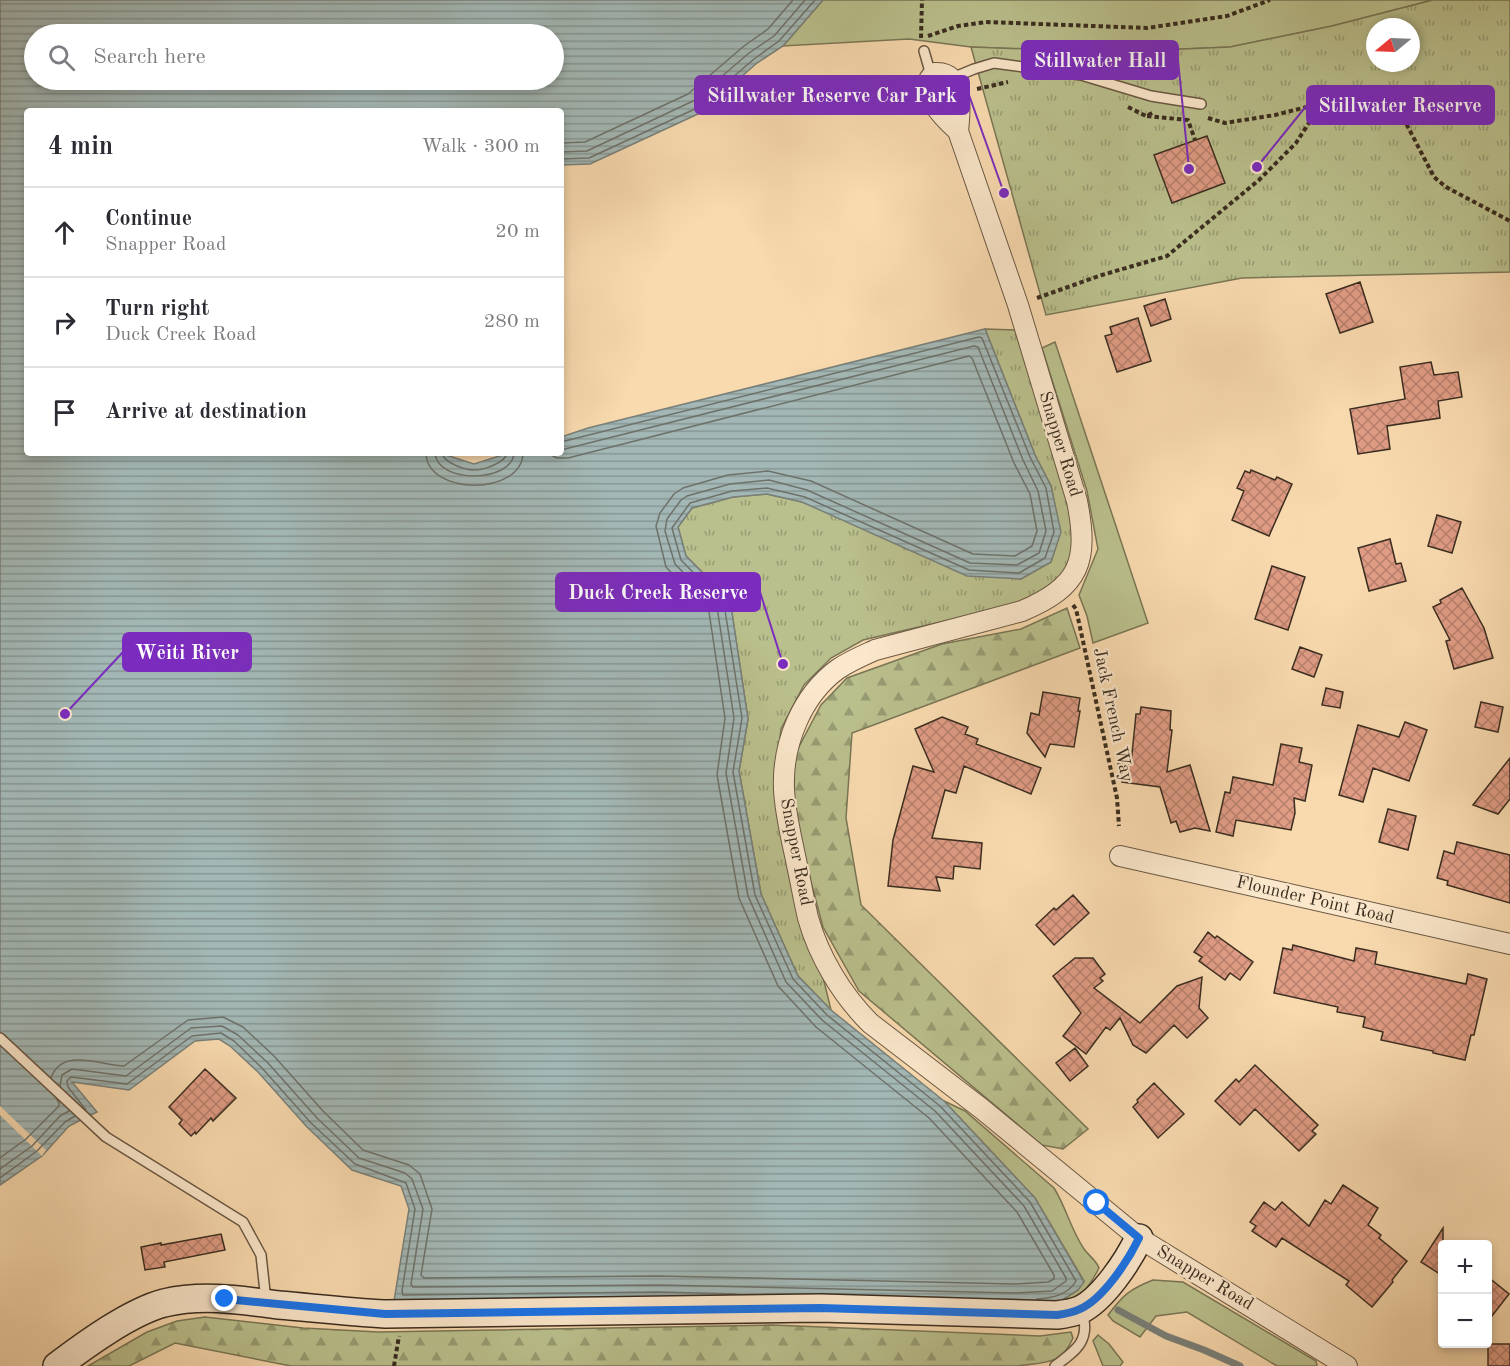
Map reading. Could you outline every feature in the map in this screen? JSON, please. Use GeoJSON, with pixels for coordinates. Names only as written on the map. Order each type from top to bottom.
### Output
{"type":"FeatureCollection","features":[{"type":"Feature","properties":{"kind":"street","name":"Snapper Road"},"geometry":{"type":"LineString","coordinates":[[958,131],[935,107],[928,91],[928,84],[941,77],[959,93],[958,131],[1018,305],[1077,501],[1082,550],[1074,574],[1056,594],[1043,602],[1022,611],[875,650],[838,669],[823,681],[811,697],[793,732],[788,748],[784,787],[786,812],[808,920],[831,970],[858,1011],[870,1023],[982,1109],[1139,1238],[1347,1366]]}},
{"type":"Feature","properties":{"kind":"street","name":"Flounder Point Road"},"geometry":{"type":"LineString","coordinates":[[1120,856],[1510,944]]}},
{"type":"Feature","properties":{"kind":"street"},"geometry":{"type":"LineString","coordinates":[[57,1366],[89,1343],[137,1314],[163,1304],[190,1298],[385,1314],[820,1308],[1057,1315],[1081,1309],[1091,1302],[1118,1273],[1139,1238]]}},
{"type":"Feature","properties":{"kind":"lane"},"geometry":{"type":"LineString","coordinates":[[924,51],[941,77],[994,63],[1081,75],[1151,96],[1201,104]]}},
{"type":"Feature","properties":{"kind":"lane"},"geometry":{"type":"LineString","coordinates":[[0,1038],[106,1137],[243,1222],[261,1256],[266,1303]]}},
{"type":"Feature","properties":{"kind":"lane"},"geometry":{"type":"LineString","coordinates":[[1055,1366],[1072,1354],[1085,1338],[1086,1324],[1081,1309]]}},
{"type":"Feature","properties":{"kind":"path"},"geometry":{"type":"LineString","coordinates":[[922,0],[921,38],[924,51]]}},
{"type":"Feature","properties":{"kind":"path"},"geometry":{"type":"LineString","coordinates":[[921,38],[958,26],[986,22],[1147,28],[1227,16],[1270,0]]}},
{"type":"Feature","properties":{"kind":"path"},"geometry":{"type":"LineString","coordinates":[[1018,305],[1102,274],[1167,256],[1259,180],[1296,143],[1312,118],[1306,107]]}},
{"type":"Feature","properties":{"kind":"path"},"geometry":{"type":"LineString","coordinates":[[1146,116],[1188,120],[1195,140]]}},
{"type":"Feature","properties":{"kind":"path"},"geometry":{"type":"LineString","coordinates":[[1401,117],[1434,177],[1446,187],[1510,221]]}},
{"type":"Feature","properties":{"kind":"path","name":"Jack French Way"},"geometry":{"type":"LineString","coordinates":[[1076,609],[1118,798],[1119,826]]}},
{"type":"Feature","properties":{"kind":"path"},"geometry":{"type":"LineString","coordinates":[[394,1366],[400,1327]]}},
{"type":"Feature","properties":{"kind":"green space"},"geometry":{"type":"Polygon","coordinates":[[[823,0],[1433,0],[1332,26],[1230,47],[1112,52],[971,47],[909,39],[783,46],[823,0]]]}},
{"type":"Feature","properties":{"kind":"green space"},"geometry":{"type":"Polygon","coordinates":[[[1433,0],[1510,0],[1510,272],[1242,278],[1046,315],[971,47],[1112,52],[1230,47],[1332,26],[1433,0]]]}},
{"type":"Feature","properties":{"kind":"green space"},"geometry":{"type":"Polygon","coordinates":[[[985,329],[1015,330],[1067,495],[1077,547],[1065,572],[1042,593],[1018,604],[863,640],[831,658],[804,685],[781,729],[775,779],[831,1010],[798,976],[761,894],[739,771],[748,719],[730,600],[686,556],[678,527],[692,508],[733,497],[767,494],[802,502],[1021,579],[1051,562],[1060,532],[1051,486],[1035,455],[985,329]]]}},
{"type":"Feature","properties":{"kind":"green space"},"geometry":{"type":"Polygon","coordinates":[[[1055,342],[1148,623],[1093,643],[1079,595],[1098,549],[1087,491],[1042,348],[1055,342]]]}},
{"type":"Feature","properties":{"kind":"green space"},"geometry":{"type":"Polygon","coordinates":[[[1067,608],[1080,648],[852,733],[846,818],[861,905],[1088,1129],[1063,1149],[1042,1145],[859,991],[823,927],[795,822],[793,758],[821,705],[847,678],[942,644],[1021,629],[1067,608]]]}},
{"type":"Feature","properties":{"kind":"green space"},"geometry":{"type":"Polygon","coordinates":[[[944,1101],[965,1111],[1054,1188],[1079,1242],[1099,1268],[1091,1283],[1082,1292],[1056,1304],[1078,1290],[1084,1281],[1035,1198],[944,1101]]]}},
{"type":"Feature","properties":{"kind":"green space"},"geometry":{"type":"Polygon","coordinates":[[[1153,1280],[1183,1282],[1316,1361],[1317,1366],[1277,1366],[1187,1312],[1156,1316],[1140,1337],[1113,1321],[1108,1315],[1123,1298],[1138,1286],[1153,1280]]]}},
{"type":"Feature","properties":{"kind":"green space"},"geometry":{"type":"Polygon","coordinates":[[[205,1317],[303,1328],[378,1332],[772,1325],[1040,1336],[1071,1332],[1073,1338],[1063,1354],[1057,1358],[1043,1363],[1016,1366],[291,1366],[175,1343],[129,1366],[88,1366],[147,1332],[177,1321],[205,1317]]]}},
{"type":"Feature","properties":{"kind":"green space"},"geometry":{"type":"Polygon","coordinates":[[[1098,1335],[1109,1344],[1123,1362],[1120,1366],[1103,1366],[1093,1341],[1098,1335]]]}},
{"type":"Feature","properties":{"kind":"water"},"geometry":{"type":"Polygon","coordinates":[[[0,0],[823,0],[783,46],[757,63],[700,113],[590,164],[564,165],[564,108],[24,108],[24,456],[449,456],[474,464],[499,456],[564,456],[564,436],[588,428],[985,329],[1035,455],[1051,486],[1061,532],[1051,562],[1021,579],[967,576],[802,502],[767,494],[733,497],[692,508],[678,527],[686,556],[730,600],[748,719],[739,771],[761,894],[798,976],[831,1010],[944,1101],[1035,1198],[1084,1282],[1078,1290],[1056,1304],[394,1301],[409,1209],[401,1186],[352,1170],[307,1127],[258,1072],[219,1039],[195,1041],[129,1090],[72,1082],[97,1112],[69,1126],[42,1156],[0,1185],[0,0]]]}},
{"type":"Feature","properties":{"kind":"pier"},"geometry":{"type":"Polygon","coordinates":[[[0,1106],[46,1150],[42,1156],[0,1115],[0,1106]]]}},
{"type":"Feature","properties":{"kind":"building"},"geometry":{"type":"Polygon","coordinates":[[[1207,136],[1225,183],[1172,203],[1154,155],[1207,136]]]}},
{"type":"Feature","properties":{"kind":"building"},"geometry":{"type":"Polygon","coordinates":[[[1360,282],[1373,322],[1340,333],[1326,294],[1360,282]]]}},
{"type":"Feature","properties":{"kind":"building"},"geometry":{"type":"Polygon","coordinates":[[[1165,299],[1171,319],[1151,326],[1144,306],[1165,299]]]}},
{"type":"Feature","properties":{"kind":"building"},"geometry":{"type":"Polygon","coordinates":[[[1138,318],[1151,361],[1117,372],[1105,336],[1112,334],[1110,327],[1138,318]]]}},
{"type":"Feature","properties":{"kind":"building"},"geometry":{"type":"Polygon","coordinates":[[[1431,362],[1434,375],[1458,372],[1462,397],[1438,401],[1440,418],[1387,426],[1390,449],[1358,454],[1350,409],[1405,399],[1400,367],[1431,362]]]}},
{"type":"Feature","properties":{"kind":"building"},"geometry":{"type":"Polygon","coordinates":[[[1251,470],[1292,484],[1269,536],[1232,520],[1244,491],[1237,488],[1245,471],[1250,473],[1251,470]]]}},
{"type":"Feature","properties":{"kind":"building"},"geometry":{"type":"Polygon","coordinates":[[[1437,515],[1461,522],[1452,553],[1428,546],[1437,515]]]}},
{"type":"Feature","properties":{"kind":"building"},"geometry":{"type":"Polygon","coordinates":[[[1390,539],[1396,564],[1401,563],[1406,581],[1369,591],[1358,548],[1390,539]]]}},
{"type":"Feature","properties":{"kind":"building"},"geometry":{"type":"Polygon","coordinates":[[[1272,566],[1305,577],[1288,630],[1255,619],[1272,566]]]}},
{"type":"Feature","properties":{"kind":"building"},"geometry":{"type":"Polygon","coordinates":[[[1462,588],[1484,628],[1493,658],[1454,669],[1446,641],[1450,640],[1433,607],[1441,603],[1440,600],[1462,588]]]}},
{"type":"Feature","properties":{"kind":"building"},"geometry":{"type":"Polygon","coordinates":[[[1300,647],[1322,655],[1314,677],[1292,669],[1300,647]]]}},
{"type":"Feature","properties":{"kind":"building"},"geometry":{"type":"Polygon","coordinates":[[[1326,688],[1343,692],[1340,708],[1322,705],[1326,688]]]}},
{"type":"Feature","properties":{"kind":"building"},"geometry":{"type":"Polygon","coordinates":[[[1043,692],[1080,698],[1074,747],[1050,744],[1045,757],[1027,733],[1031,713],[1039,715],[1043,692]]]}},
{"type":"Feature","properties":{"kind":"building"},"geometry":{"type":"Polygon","coordinates":[[[1481,702],[1503,707],[1498,732],[1475,727],[1481,702]]]}},
{"type":"Feature","properties":{"kind":"building"},"geometry":{"type":"Polygon","coordinates":[[[1141,707],[1171,711],[1170,730],[1172,730],[1167,772],[1190,765],[1210,831],[1195,828],[1180,832],[1176,821],[1171,823],[1160,787],[1122,782],[1118,763],[1131,764],[1136,714],[1140,714],[1141,707]]]}},
{"type":"Feature","properties":{"kind":"building"},"geometry":{"type":"Polygon","coordinates":[[[942,717],[968,727],[965,734],[978,739],[976,744],[1041,768],[1031,794],[964,766],[956,793],[945,790],[932,838],[982,843],[980,869],[954,866],[953,879],[936,877],[940,891],[888,886],[893,840],[913,766],[934,772],[915,729],[942,717]]]}},
{"type":"Feature","properties":{"kind":"building"},"geometry":{"type":"Polygon","coordinates":[[[1405,722],[1427,730],[1409,781],[1373,768],[1363,802],[1339,795],[1358,725],[1399,737],[1405,722]]]}},
{"type":"Feature","properties":{"kind":"building"},"geometry":{"type":"Polygon","coordinates":[[[1281,744],[1302,748],[1299,762],[1312,765],[1305,801],[1294,798],[1295,813],[1291,830],[1236,820],[1233,836],[1216,832],[1225,792],[1230,793],[1233,777],[1273,785],[1281,744]]]}},
{"type":"Feature","properties":{"kind":"building"},"geometry":{"type":"Polygon","coordinates":[[[1510,758],[1510,799],[1498,814],[1473,805],[1510,758]]]}},
{"type":"Feature","properties":{"kind":"building"},"geometry":{"type":"Polygon","coordinates":[[[1388,809],[1416,816],[1408,850],[1379,842],[1388,809]]]}},
{"type":"Feature","properties":{"kind":"building"},"geometry":{"type":"Polygon","coordinates":[[[1457,842],[1510,855],[1510,903],[1447,885],[1448,881],[1437,878],[1444,851],[1454,854],[1457,842]]]}},
{"type":"Feature","properties":{"kind":"building"},"geometry":{"type":"Polygon","coordinates":[[[1073,895],[1089,913],[1054,945],[1036,925],[1054,908],[1056,910],[1073,895]]]}},
{"type":"Feature","properties":{"kind":"building"},"geometry":{"type":"Polygon","coordinates":[[[1208,932],[1253,962],[1240,980],[1230,973],[1225,980],[1199,961],[1202,957],[1194,952],[1208,932]]]}},
{"type":"Feature","properties":{"kind":"building"},"geometry":{"type":"Polygon","coordinates":[[[1293,945],[1354,961],[1356,948],[1377,952],[1375,964],[1466,984],[1468,974],[1487,979],[1474,1035],[1471,1035],[1465,1060],[1381,1040],[1383,1032],[1363,1027],[1365,1017],[1337,1012],[1338,1007],[1274,993],[1283,948],[1292,950],[1293,945]]]}},
{"type":"Feature","properties":{"kind":"building"},"geometry":{"type":"Polygon","coordinates":[[[1075,958],[1093,958],[1105,974],[1100,978],[1103,981],[1094,988],[1140,1023],[1177,986],[1202,977],[1199,1008],[1208,1018],[1187,1038],[1174,1025],[1146,1053],[1133,1045],[1120,1018],[1110,1030],[1106,1027],[1086,1054],[1063,1036],[1081,1013],[1053,976],[1075,958]]]}},
{"type":"Feature","properties":{"kind":"building"},"geometry":{"type":"Polygon","coordinates":[[[1075,1048],[1088,1066],[1070,1081],[1056,1063],[1075,1048]]]}},
{"type":"Feature","properties":{"kind":"building"},"geometry":{"type":"Polygon","coordinates":[[[1255,1065],[1318,1125],[1312,1131],[1316,1134],[1299,1151],[1255,1109],[1240,1125],[1215,1101],[1236,1079],[1239,1082],[1255,1065]]]}},
{"type":"Feature","properties":{"kind":"building"},"geometry":{"type":"Polygon","coordinates":[[[205,1069],[236,1098],[213,1121],[211,1118],[196,1134],[195,1132],[191,1136],[179,1124],[182,1120],[169,1107],[205,1069]]]}},
{"type":"Feature","properties":{"kind":"building"},"geometry":{"type":"Polygon","coordinates":[[[1154,1083],[1184,1114],[1158,1138],[1133,1107],[1154,1083]]]}},
{"type":"Feature","properties":{"kind":"building"},"geometry":{"type":"Polygon","coordinates":[[[1343,1185],[1378,1208],[1368,1225],[1381,1235],[1379,1238],[1407,1261],[1372,1307],[1346,1285],[1349,1281],[1282,1238],[1276,1247],[1252,1231],[1256,1226],[1250,1222],[1264,1202],[1275,1210],[1282,1202],[1309,1226],[1325,1200],[1331,1204],[1343,1185]]]}},
{"type":"Feature","properties":{"kind":"building"},"geometry":{"type":"Polygon","coordinates":[[[1443,1228],[1443,1240],[1438,1240],[1438,1273],[1421,1262],[1443,1228]]]}},
{"type":"Feature","properties":{"kind":"building"},"geometry":{"type":"Polygon","coordinates":[[[221,1234],[225,1250],[164,1262],[165,1267],[145,1270],[141,1247],[221,1234]]]}},
{"type":"Feature","properties":{"kind":"building"},"geometry":{"type":"Polygon","coordinates":[[[1492,1280],[1509,1294],[1492,1316],[1492,1280]]]}},
{"type":"Feature","properties":{"kind":"building"},"geometry":{"type":"Polygon","coordinates":[[[1492,1344],[1510,1344],[1510,1366],[1488,1366],[1488,1348],[1492,1348],[1492,1344]]]}},
{"type":"Feature","properties":{"kind":"waterway"},"geometry":{"type":"LineString","coordinates":[[1118,1310],[1166,1336],[1240,1366]]}},
{"type":"Feature","properties":{"kind":"place","name":"Stillwater Reserve"},"geometry":{"type":"Point","coordinates":[1257,167]}},
{"type":"Feature","properties":{"kind":"place","name":"Stillwater Hall"},"geometry":{"type":"Point","coordinates":[1189,169]}},
{"type":"Feature","properties":{"kind":"place","name":"Stillwater Reserve Car Park"},"geometry":{"type":"Point","coordinates":[1004,193]}},
{"type":"Feature","properties":{"kind":"place","name":"Duck Creek Reserve"},"geometry":{"type":"Point","coordinates":[783,664]}},
{"type":"Feature","properties":{"kind":"place","name":"Wēiti River"},"geometry":{"type":"Point","coordinates":[65,714]}},
{"type":"Feature","properties":{"kind":"route"},"geometry":{"type":"LineString","coordinates":[[225,1299],[385,1314],[820,1308],[1019,1316],[1057,1315],[1081,1309],[1091,1302],[1118,1273],[1139,1238],[1097,1203]]}}]}
